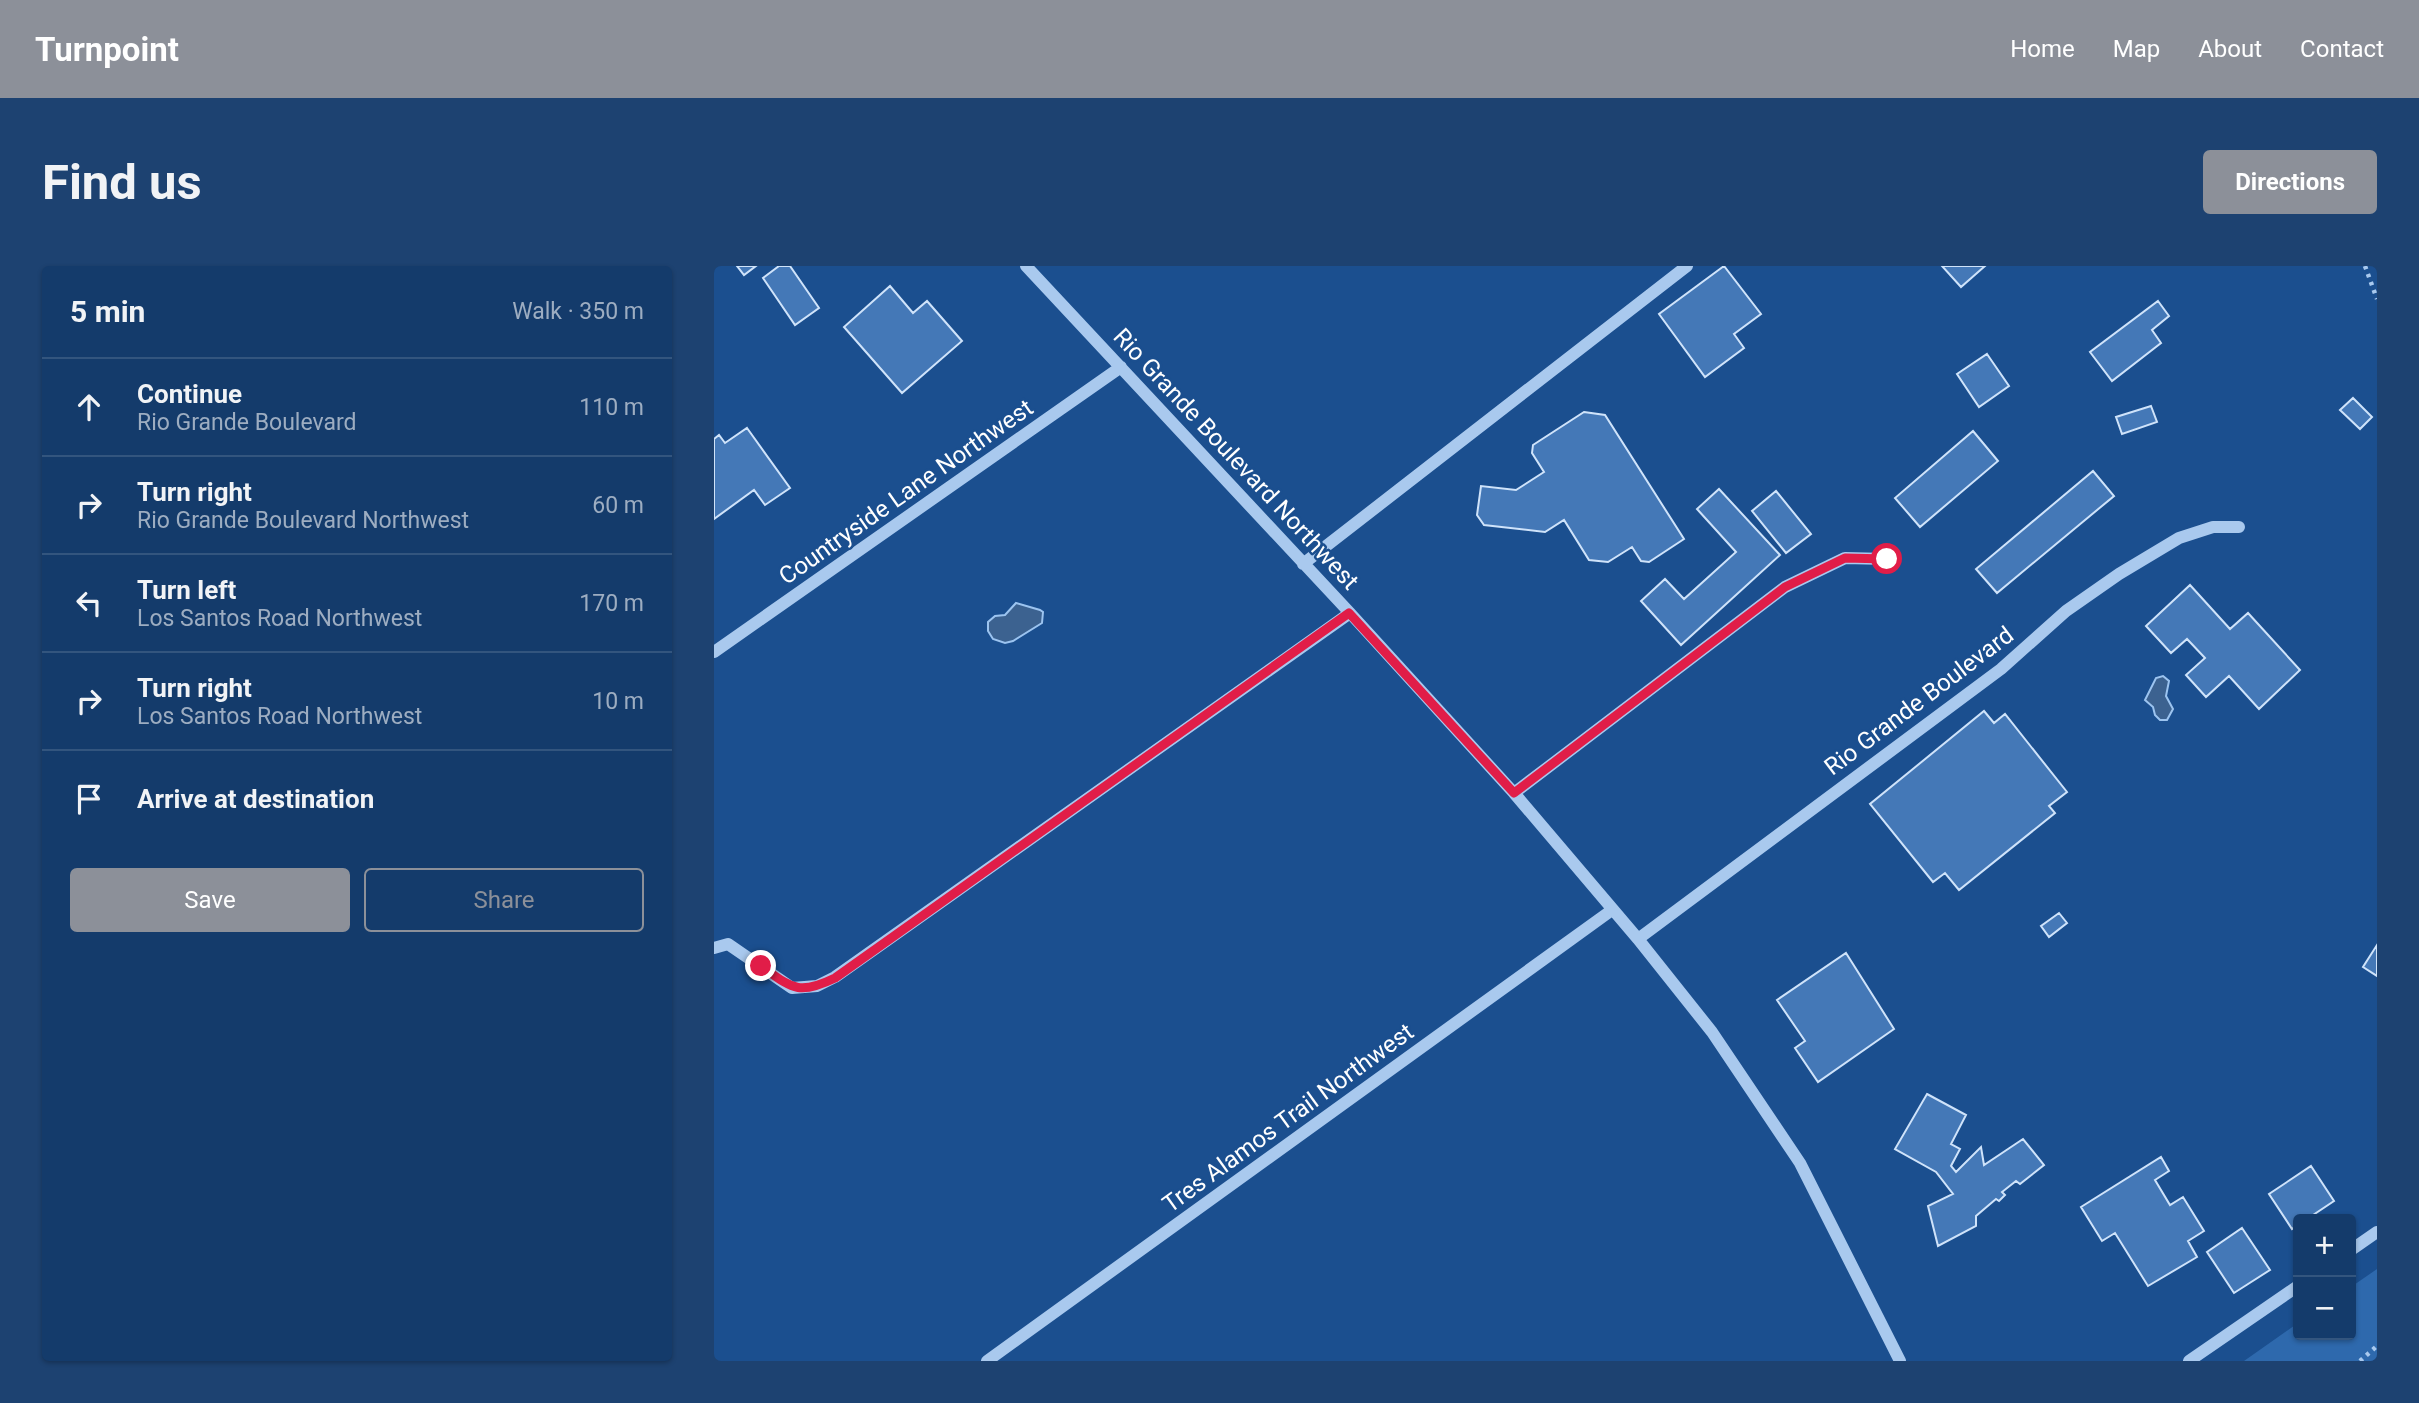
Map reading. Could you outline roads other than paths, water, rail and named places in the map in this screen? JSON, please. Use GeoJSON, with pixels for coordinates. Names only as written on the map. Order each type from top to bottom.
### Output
{"type":"FeatureCollection","features":[{"type":"Feature","properties":{"kind":"street","name":"Rio Grande Boulevard Northwest"},"geometry":{"type":"LineString","coordinates":[[1026,266],[1514,793],[1712,1032],[1800,1163],[1900,1361]]}},
{"type":"Feature","properties":{"kind":"street"},"geometry":{"type":"LineString","coordinates":[[1303,564],[1687,266]]}},
{"type":"Feature","properties":{"kind":"street","name":"Countryside Lane Northwest"},"geometry":{"type":"LineString","coordinates":[[714,652],[1121,367]]}},
{"type":"Feature","properties":{"kind":"street","name":"Rio Grande Boulevard"},"geometry":{"type":"LineString","coordinates":[[1637,939],[2001,669],[2066,611],[2119,573],[2179,538],[2213,527],[2239,527]]}},
{"type":"Feature","properties":{"kind":"street"},"geometry":{"type":"LineString","coordinates":[[1514,793],[1785,587],[1845,558],[1887,559]]}},
{"type":"Feature","properties":{"kind":"street"},"geometry":{"type":"LineString","coordinates":[[714,948],[728,944],[792,988],[817,986],[835,978],[1349,613]]}},
{"type":"Feature","properties":{"kind":"street","name":"Tres Alamos Trail Northwest"},"geometry":{"type":"LineString","coordinates":[[987,1361],[1612,910]]}},
{"type":"Feature","properties":{"kind":"street"},"geometry":{"type":"LineString","coordinates":[[2356,1247],[2377,1232]]}},
{"type":"Feature","properties":{"kind":"street"},"geometry":{"type":"LineString","coordinates":[[2189,1361],[2293,1289]]}}]}
